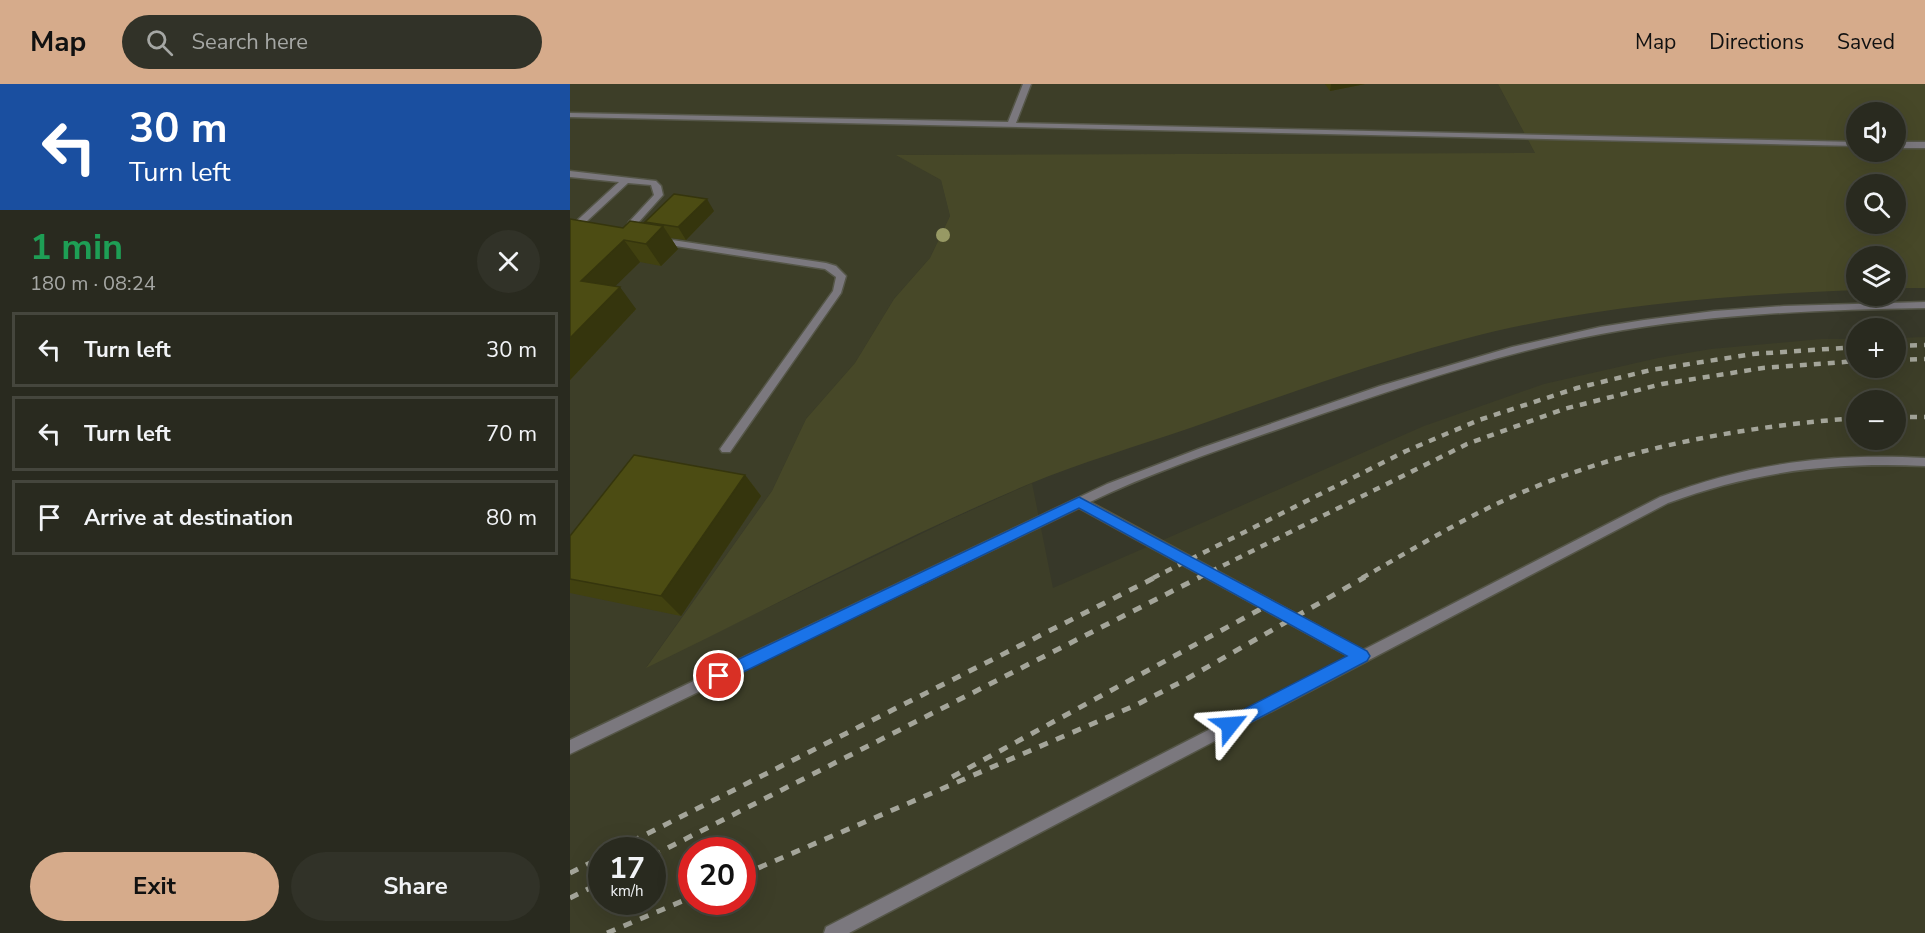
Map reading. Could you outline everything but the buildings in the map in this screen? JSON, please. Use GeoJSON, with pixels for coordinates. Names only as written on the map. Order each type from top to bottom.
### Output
{"type":"FeatureCollection","features":[{"type":"Feature","properties":{"kind":"lane"},"geometry":{"type":"LineString","coordinates":[[1011,125],[1027,84]]}},
{"type":"Feature","properties":{"kind":"lane"},"geometry":{"type":"LineString","coordinates":[[570,116],[1846,144]]}},
{"type":"Feature","properties":{"kind":"lane"},"geometry":{"type":"LineString","coordinates":[[1906,145],[1925,145]]}},
{"type":"Feature","properties":{"kind":"lane"},"geometry":{"type":"LineString","coordinates":[[570,174],[652,183],[659,190],[655,200],[630,228],[630,234],[641,239]]}},
{"type":"Feature","properties":{"kind":"lane"},"geometry":{"type":"LineString","coordinates":[[570,232],[626,180]]}},
{"type":"Feature","properties":{"kind":"lane"},"geometry":{"type":"LineString","coordinates":[[653,240],[826,266],[833,268],[841,276],[838,291],[726,449]]}},
{"type":"Feature","properties":{"kind":"lane"},"geometry":{"type":"LineString","coordinates":[[570,747],[1079,502],[1180,459],[1445,367],[1519,347],[1610,328],[1719,314],[1821,307],[1925,305]]}},
{"type":"Feature","properties":{"kind":"lane"},"geometry":{"type":"LineString","coordinates":[[832,933],[1643,510],[1708,483],[1754,471],[1819,462],[1880,460],[1925,462]]}},
{"type":"Feature","properties":{"kind":"lane"},"geometry":{"type":"LineString","coordinates":[[1079,502],[1362,656]]}},
{"type":"Feature","properties":{"kind":"shaded area"},"geometry":{"type":"Polygon","coordinates":[[[570,84],[1498,84],[1535,153],[898,155],[941,180],[950,216],[930,258],[894,299],[855,363],[806,419],[772,491],[647,666],[952,519],[1032,483],[1053,588],[1424,426],[1544,384],[1658,358],[1711,349],[1821,339],[1846,339],[1846,378],[1906,378],[1906,338],[1925,337],[1925,933],[570,933],[570,84]]]}},
{"type":"Feature","properties":{"kind":"shaded area"},"geometry":{"type":"Polygon","coordinates":[[[1498,84],[1925,84],[1925,288],[1906,288],[1906,246],[1846,246],[1846,291],[1710,299],[1564,317],[1468,338],[1399,358],[1090,461],[1029,484],[884,550],[646,668],[772,491],[806,419],[855,363],[894,299],[930,258],[950,216],[941,180],[896,155],[1535,153],[1498,84]]]}},
{"type":"Feature","properties":{"kind":"railway"},"geometry":{"type":"LineString","coordinates":[[1906,346],[1925,345]]}},
{"type":"Feature","properties":{"kind":"railway"},"geometry":{"type":"LineString","coordinates":[[1153,578],[1406,451],[1479,420],[1577,388],[1651,370],[1753,354],[1846,348]]}},
{"type":"Feature","properties":{"kind":"railway"},"geometry":{"type":"LineString","coordinates":[[1906,360],[1925,359]]}},
{"type":"Feature","properties":{"kind":"railway"},"geometry":{"type":"LineString","coordinates":[[1200,577],[1467,444],[1564,409],[1662,384],[1763,368],[1846,362]]}},
{"type":"Feature","properties":{"kind":"railway"},"geometry":{"type":"LineString","coordinates":[[1906,417],[1925,417]]}},
{"type":"Feature","properties":{"kind":"railway"},"geometry":{"type":"LineString","coordinates":[[1362,578],[1488,508],[1591,467],[1634,454],[1722,434],[1846,419]]}},
{"type":"Feature","properties":{"kind":"railway"},"geometry":{"type":"LineString","coordinates":[[641,837],[1156,577]]}},
{"type":"Feature","properties":{"kind":"railway"},"geometry":{"type":"LineString","coordinates":[[666,849],[1200,577]]}},
{"type":"Feature","properties":{"kind":"railway"},"geometry":{"type":"LineString","coordinates":[[756,869],[1136,705],[1183,681],[1365,577]]}},
{"type":"Feature","properties":{"kind":"railway"},"geometry":{"type":"LineString","coordinates":[[952,777],[1268,605]]}},
{"type":"Feature","properties":{"kind":"railway"},"geometry":{"type":"LineString","coordinates":[[570,873],[588,864]]}},
{"type":"Feature","properties":{"kind":"railway"},"geometry":{"type":"LineString","coordinates":[[570,898],[588,889]]}},
{"type":"Feature","properties":{"kind":"railway"},"geometry":{"type":"LineString","coordinates":[[607,933],[678,903]]}},
{"type":"Feature","properties":{"kind":"route"},"geometry":{"type":"LineString","coordinates":[[719,676],[1079,502],[1362,656],[1230,725]]}}]}
